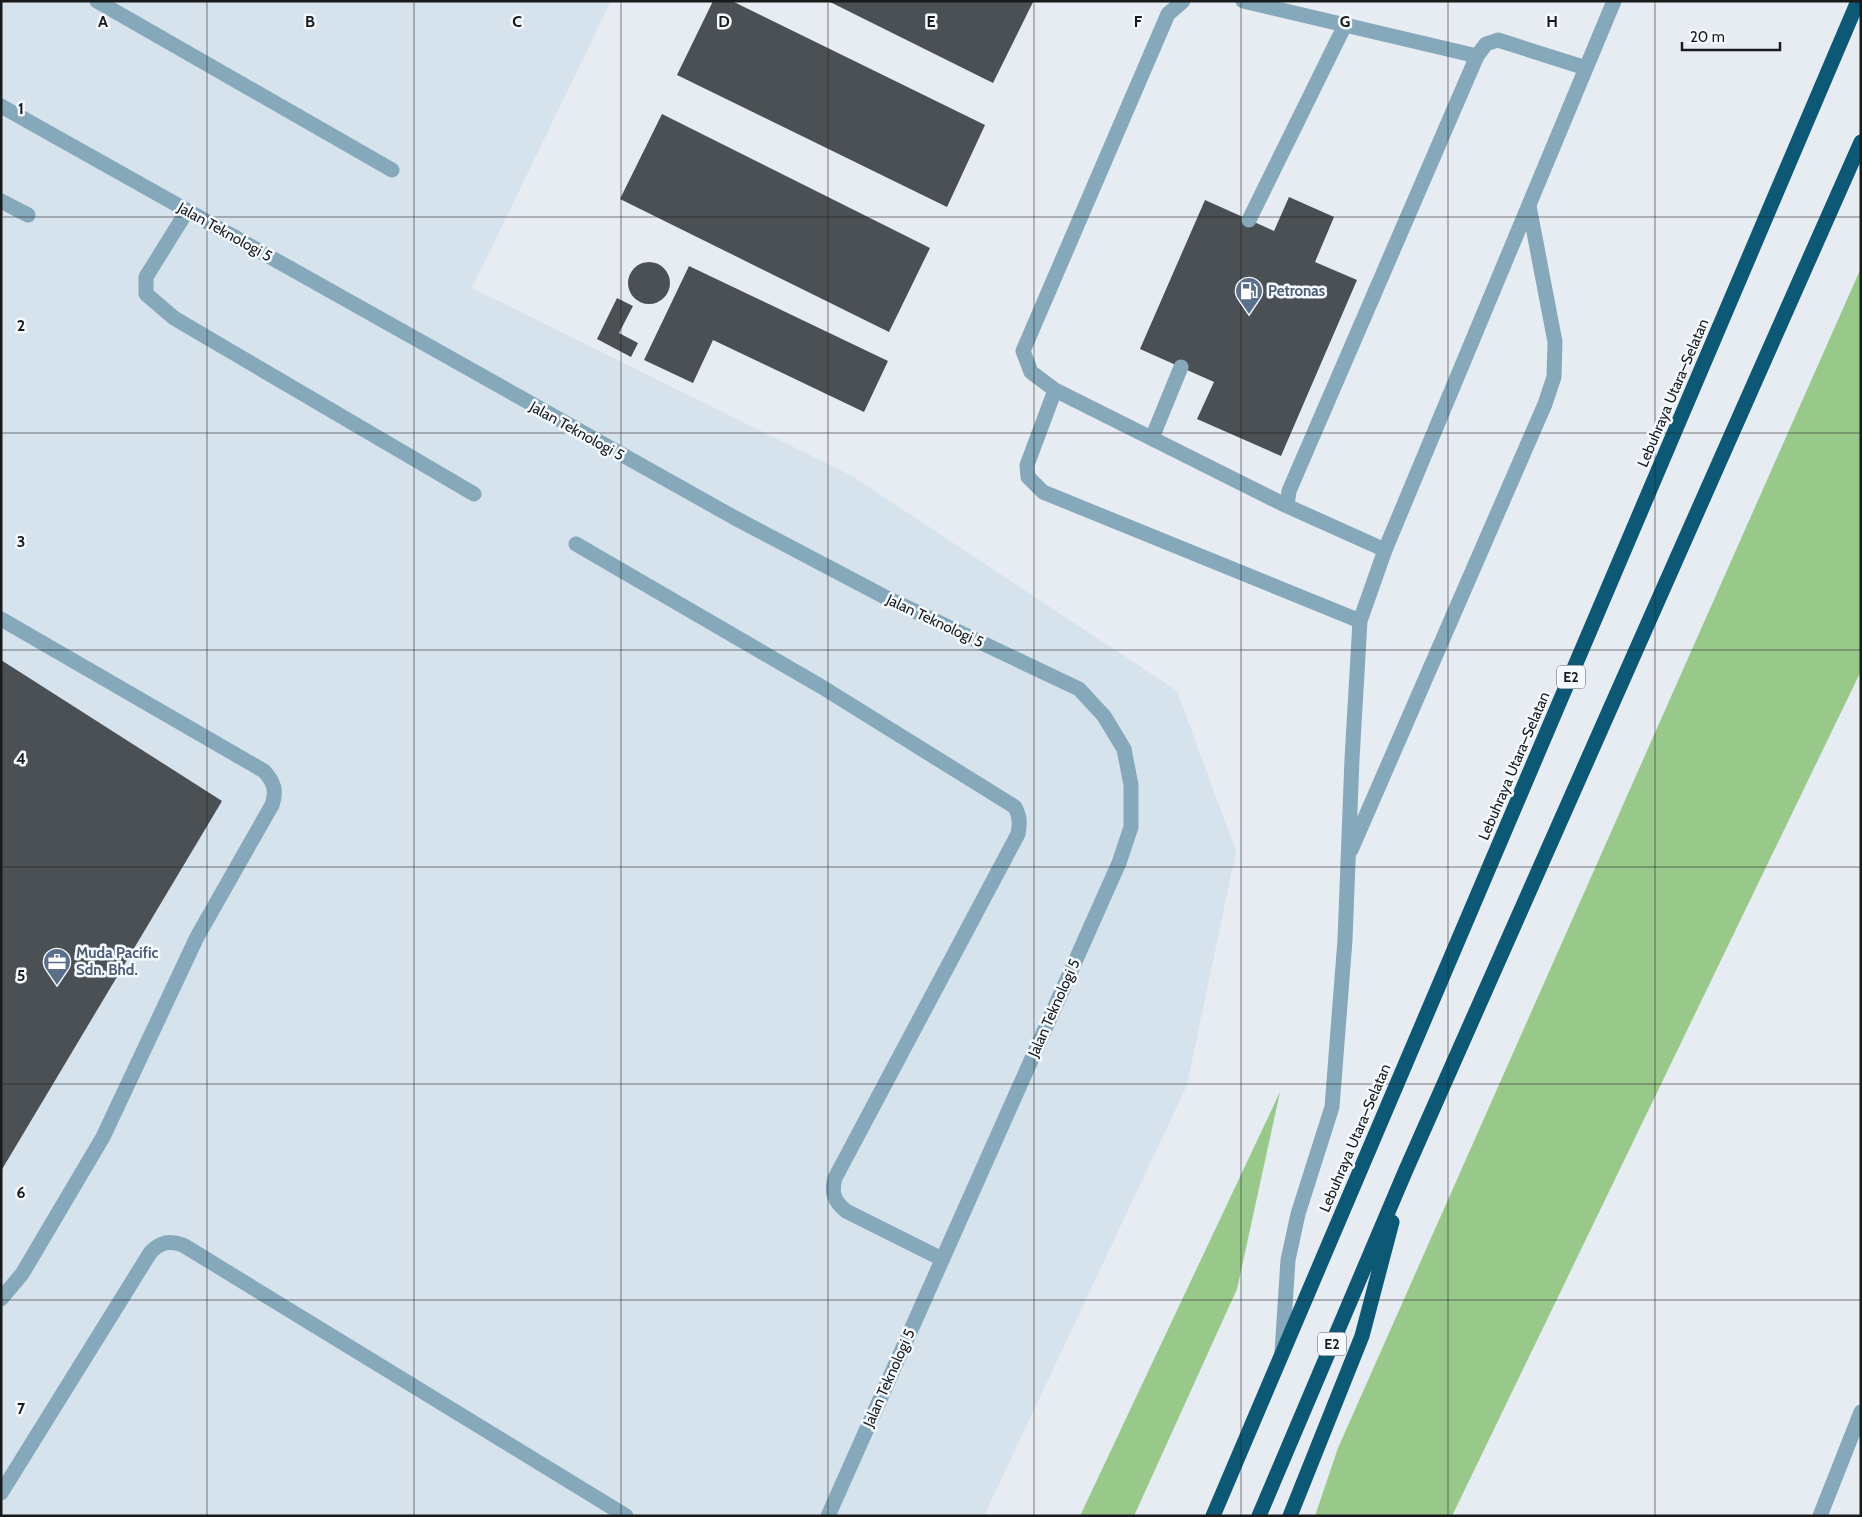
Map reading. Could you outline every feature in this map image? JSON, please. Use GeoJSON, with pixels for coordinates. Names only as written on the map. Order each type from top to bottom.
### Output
{"type":"FeatureCollection","features":[{"type":"Feature","properties":{"kind":"highway","name":"Lebuhraya Utara–Selatan"},"geometry":{"type":"LineString","coordinates":[[1212,1516],[1858,1]]}},
{"type":"Feature","properties":{"kind":"highway","name":"E2"},"geometry":{"type":"LineString","coordinates":[[1259,1516],[1405,1172],[1861,142]]}},
{"type":"Feature","properties":{"kind":"highway"},"geometry":{"type":"LineString","coordinates":[[1290,1516],[1362,1336],[1405,1172]]}},
{"type":"Feature","properties":{"kind":"street"},"geometry":{"type":"LineString","coordinates":[[97,1],[392,170]]}},
{"type":"Feature","properties":{"kind":"street"},"geometry":{"type":"LineString","coordinates":[[1183,1],[1168,14],[1023,351],[1030,372],[1055,390],[1287,506],[1385,550]]}},
{"type":"Feature","properties":{"kind":"street"},"geometry":{"type":"LineString","coordinates":[[1243,1],[1477,56]]}},
{"type":"Feature","properties":{"kind":"street"},"geometry":{"type":"LineString","coordinates":[[1282,1353],[1288,1260],[1298,1214],[1332,1107],[1345,940],[1360,621],[1385,550],[1614,1]]}},
{"type":"Feature","properties":{"kind":"street"},"geometry":{"type":"LineString","coordinates":[[1249,220],[1345,25]]}},
{"type":"Feature","properties":{"kind":"street"},"geometry":{"type":"LineString","coordinates":[[1287,506],[1289,491],[1477,56],[1486,44],[1498,40],[1586,68]]}},
{"type":"Feature","properties":{"kind":"street","name":"Jalan Teknologi 5"},"geometry":{"type":"LineString","coordinates":[[1,106],[735,518],[885,597],[1079,689],[1104,716],[1124,749],[1131,786],[1131,827],[1119,863],[828,1516]]}},
{"type":"Feature","properties":{"kind":"street"},"geometry":{"type":"LineString","coordinates":[[1,201],[28,215]]}},
{"type":"Feature","properties":{"kind":"street"},"geometry":{"type":"LineString","coordinates":[[1348,858],[1546,404],[1554,377],[1555,342],[1529,206]]}},
{"type":"Feature","properties":{"kind":"street"},"geometry":{"type":"LineString","coordinates":[[187,211],[146,277],[146,294],[174,318],[474,494]]}},
{"type":"Feature","properties":{"kind":"street"},"geometry":{"type":"LineString","coordinates":[[1152,438],[1181,367]]}},
{"type":"Feature","properties":{"kind":"street"},"geometry":{"type":"LineString","coordinates":[[1055,390],[1027,465],[1028,476],[1043,492],[1360,621]]}},
{"type":"Feature","properties":{"kind":"street"},"geometry":{"type":"LineString","coordinates":[[576,544],[822,687],[1007,801],[1015,808],[1019,816],[1018,834],[832,1187],[833,1196],[838,1205],[846,1211],[942,1260]]}},
{"type":"Feature","properties":{"kind":"street"},"geometry":{"type":"LineString","coordinates":[[1,619],[264,771],[275,786],[276,796],[197,937],[103,1137],[22,1274],[1,1299]]}},
{"type":"Feature","properties":{"kind":"street"},"geometry":{"type":"LineString","coordinates":[[1,1494],[150,1253],[157,1246],[165,1242],[175,1242],[183,1245],[626,1516]]}},
{"type":"Feature","properties":{"kind":"street"},"geometry":{"type":"LineString","coordinates":[[1820,1516],[1861,1412]]}},
{"type":"Feature","properties":{"kind":"shaded area"},"geometry":{"type":"Polygon","coordinates":[[[1,1],[611,1],[472,288],[852,476],[1177,691],[1236,851],[1187,1085],[984,1516],[1,1516],[1,1]]]}},
{"type":"Feature","properties":{"kind":"green space"},"geometry":{"type":"Polygon","coordinates":[[[1861,268],[1861,671],[1452,1516],[1315,1516],[1338,1448],[1861,268]]]}},
{"type":"Feature","properties":{"kind":"green space"},"geometry":{"type":"Polygon","coordinates":[[[1280,1092],[1237,1289],[1134,1516],[1080,1516],[1280,1092]]]}},
{"type":"Feature","properties":{"kind":"building"},"geometry":{"type":"Polygon","coordinates":[[[713,1],[732,1],[985,125],[947,207],[677,75],[713,1]]]}},
{"type":"Feature","properties":{"kind":"building"},"geometry":{"type":"Polygon","coordinates":[[[828,1],[1031,1],[1033,2],[993,83],[828,1]]]}},
{"type":"Feature","properties":{"kind":"building"},"geometry":{"type":"Polygon","coordinates":[[[662,114],[930,248],[889,332],[620,199],[662,114]]]}},
{"type":"Feature","properties":{"kind":"building","name":"Petronas"},"geometry":{"type":"Polygon","coordinates":[[[1289,197],[1334,217],[1315,262],[1357,280],[1281,456],[1197,419],[1214,382],[1140,349],[1205,200],[1274,231],[1289,197]]]}},
{"type":"Feature","properties":{"kind":"building"},"geometry":{"type":"Polygon","coordinates":[[[653,262],[661,265],[667,271],[670,283],[667,295],[661,301],[645,304],[637,301],[631,295],[628,279],[631,271],[637,265],[653,262]]]}},
{"type":"Feature","properties":{"kind":"building"},"geometry":{"type":"Polygon","coordinates":[[[689,266],[888,361],[864,412],[713,340],[693,383],[644,360],[689,266]]]}},
{"type":"Feature","properties":{"kind":"building"},"geometry":{"type":"Polygon","coordinates":[[[617,298],[633,306],[619,333],[638,343],[631,357],[597,339],[617,298]]]}},
{"type":"Feature","properties":{"kind":"building","name":"Muda Pacific Sdn. Bhd."},"geometry":{"type":"Polygon","coordinates":[[[1,660],[222,801],[1,1171],[1,660]]]}},
{"type":"Feature","properties":{"kind":"place","name":"Petronas"},"geometry":{"type":"Point","coordinates":[1249,315]}},
{"type":"Feature","properties":{"kind":"place","name":"Muda Pacific Sdn. Bhd."},"geometry":{"type":"Point","coordinates":[57,986]}}]}
